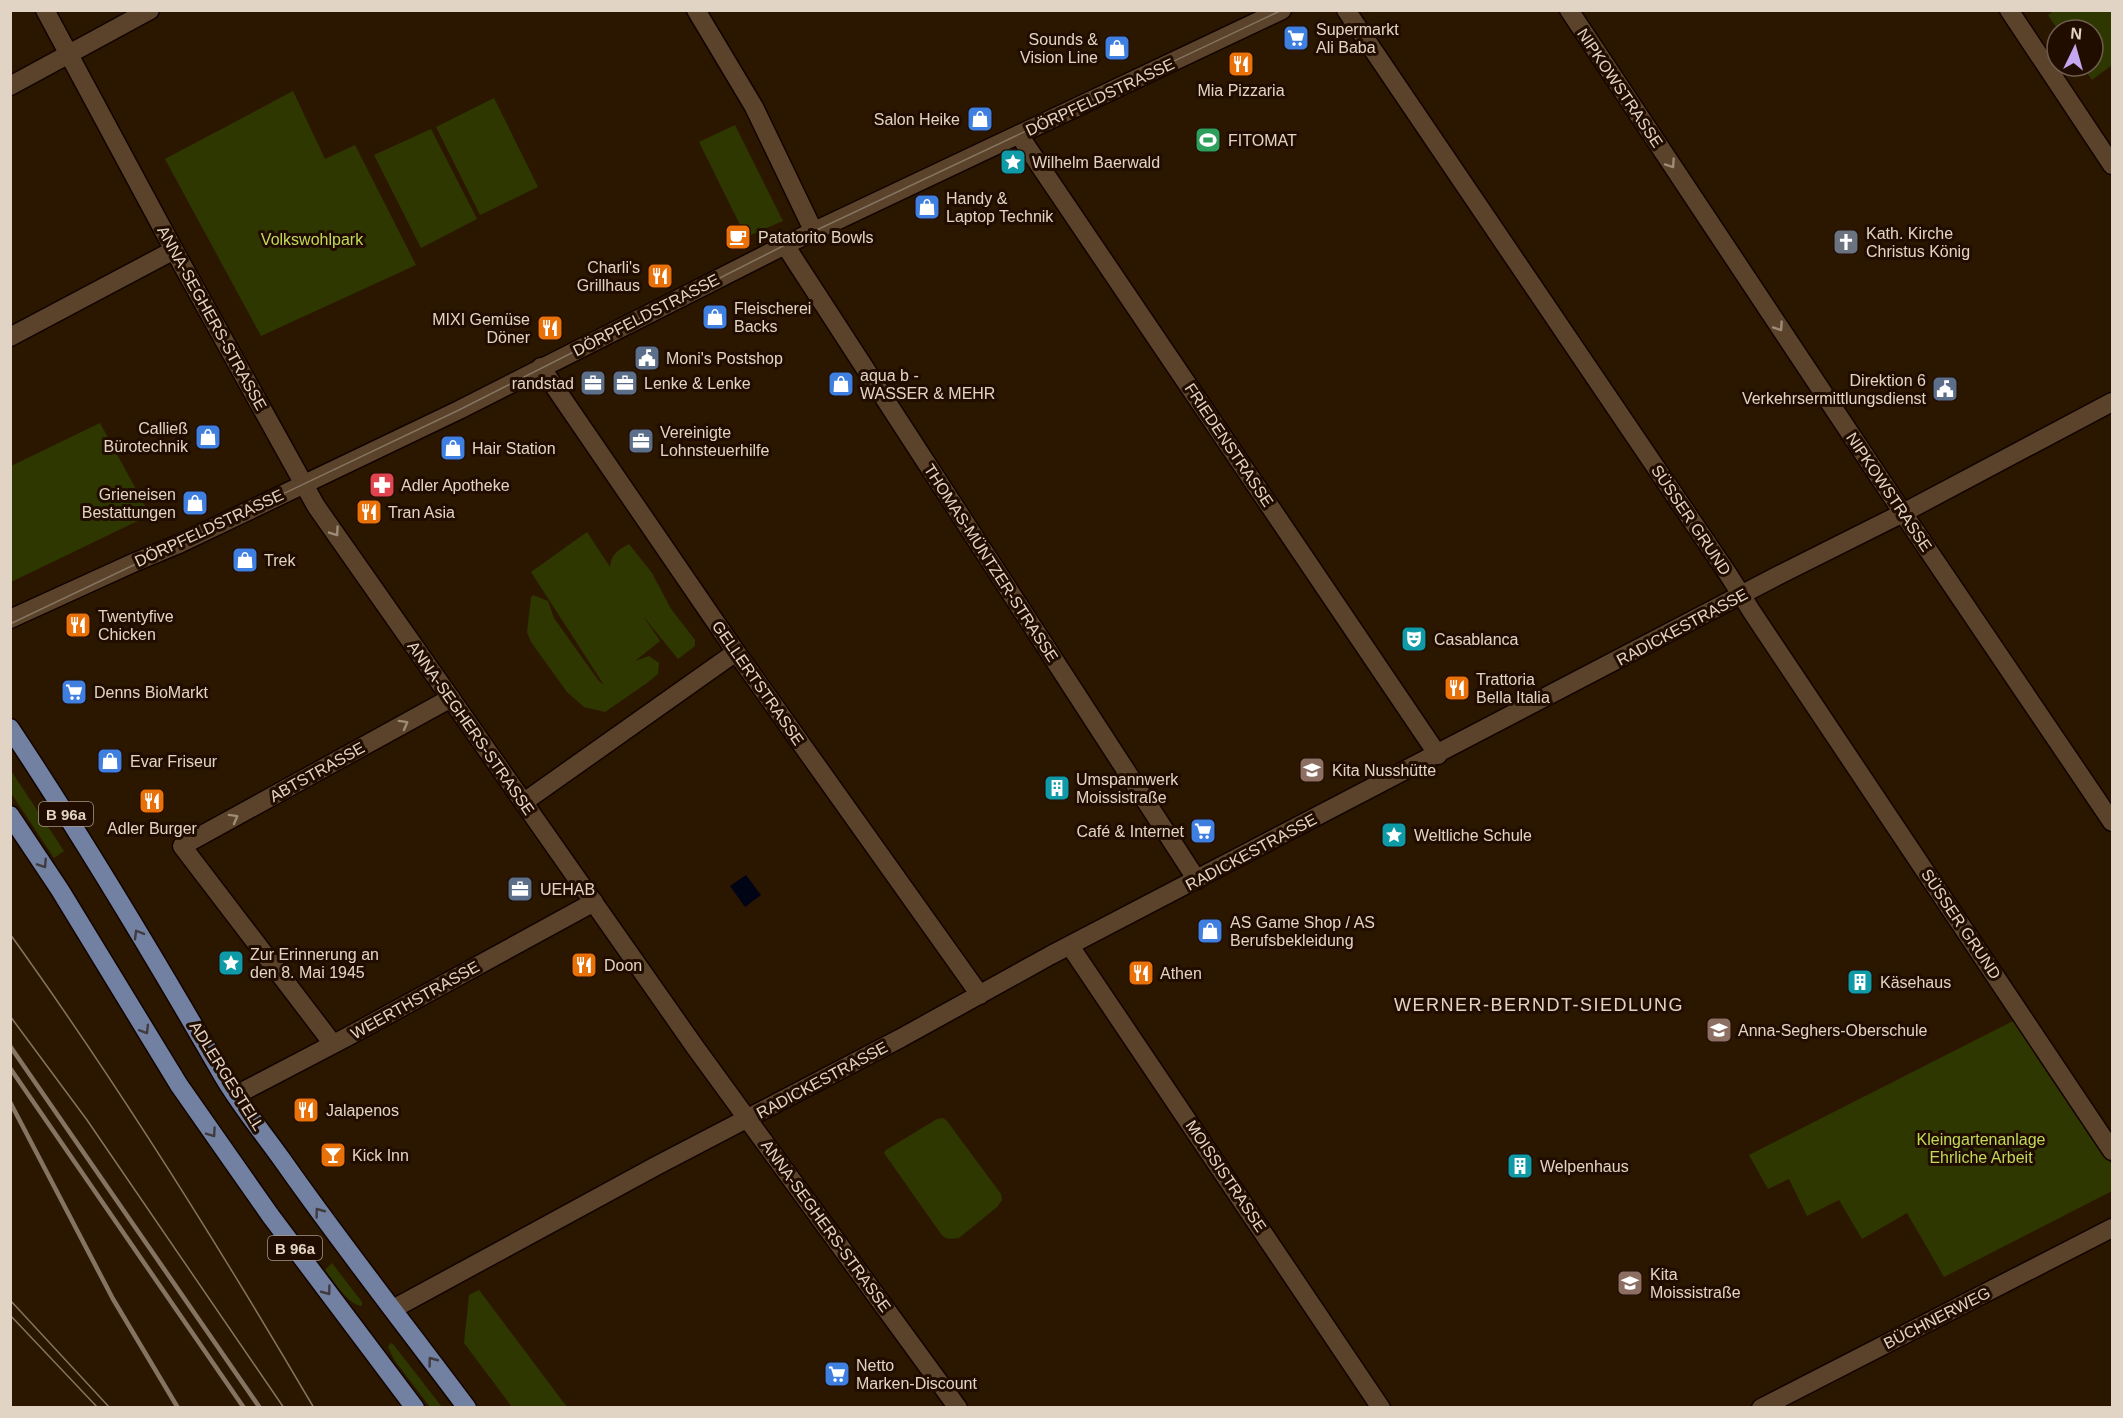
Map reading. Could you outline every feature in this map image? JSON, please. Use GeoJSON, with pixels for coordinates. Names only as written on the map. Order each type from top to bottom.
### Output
{"type":"FeatureCollection","features":[{"type":"Feature","properties":{"kind":"main road","name":"ADLERGESTELL"},"geometry":{"type":"LineString","coordinates":[[10,728],[96,862],[236,1095],[314,1205],[467,1407]]}},
{"type":"Feature","properties":{"kind":"main road","name":"B 96a"},"geometry":{"type":"LineString","coordinates":[[10,815],[60,890],[179,1085],[270,1215],[415,1407]]}},
{"type":"Feature","properties":{"kind":"street","name":"ANNA-SEGHERS-STRASSE"},"geometry":{"type":"LineString","coordinates":[[45,10],[174,250],[316,506],[701,1055],[958,1407]]}},
{"type":"Feature","properties":{"kind":"street"},"geometry":{"type":"LineString","coordinates":[[10,86],[150,10]]}},
{"type":"Feature","properties":{"kind":"street"},"geometry":{"type":"LineString","coordinates":[[696,10],[754,107],[814,232]]}},
{"type":"Feature","properties":{"kind":"street","name":"DÖRPFELDSTRASSE"},"geometry":{"type":"LineString","coordinates":[[10,619],[164,551],[459,410],[785,245],[1282,10]]}},
{"type":"Feature","properties":{"kind":"street","name":"SÜSSER GRUND"},"geometry":{"type":"LineString","coordinates":[[1346,10],[1742,596],[2112,1151]]}},
{"type":"Feature","properties":{"kind":"street","name":"NIPKOWSTRASSE"},"geometry":{"type":"LineString","coordinates":[[1569,10],[1903,513],[2112,822]]}},
{"type":"Feature","properties":{"kind":"street"},"geometry":{"type":"LineString","coordinates":[[2009,10],[2112,165]]}},
{"type":"Feature","properties":{"kind":"street","name":"FRIEDENSTRASSE"},"geometry":{"type":"LineString","coordinates":[[1019,135],[1438,755]]}},
{"type":"Feature","properties":{"kind":"street","name":"THOMAS-MÜNTZER-STRASSE"},"geometry":{"type":"LineString","coordinates":[[785,245],[1197,880]]}},
{"type":"Feature","properties":{"kind":"street"},"geometry":{"type":"LineString","coordinates":[[10,337],[174,250]]}},
{"type":"Feature","properties":{"kind":"street","name":"GELLERTSTRASSE"},"geometry":{"type":"LineString","coordinates":[[541,367],[736,652],[980,995]]}},
{"type":"Feature","properties":{"kind":"street","name":"RADICKESTRASSE"},"geometry":{"type":"LineString","coordinates":[[393,1309],[1070,946],[2112,402]]}},
{"type":"Feature","properties":{"kind":"street"},"geometry":{"type":"LineString","coordinates":[[524,802],[736,652]]}},
{"type":"Feature","properties":{"kind":"street","name":"ABTSTRASSE"},"geometry":{"type":"LineString","coordinates":[[333,1044],[182,846],[451,698]]}},
{"type":"Feature","properties":{"kind":"street","name":"WEERTHSTRASSE"},"geometry":{"type":"LineString","coordinates":[[236,1095],[594,902]]}},
{"type":"Feature","properties":{"kind":"street","name":"MOISSISTRASSE"},"geometry":{"type":"LineString","coordinates":[[1070,946],[1381,1407]]}},
{"type":"Feature","properties":{"kind":"street","name":"BÜCHNERWEG"},"geometry":{"type":"LineString","coordinates":[[1761,1407],[2112,1228]]}},
{"type":"Feature","properties":{"kind":"green space"},"geometry":{"type":"Polygon","coordinates":[[[2054,11],[2112,11],[2112,65],[2105,70],[2105,18],[2050,18],[2048,15],[2054,11]]]}},
{"type":"Feature","properties":{"kind":"green space","name":"Volkswohlpark"},"geometry":{"type":"Polygon","coordinates":[[[293,91],[325,159],[355,145],[416,265],[261,336],[165,159],[293,91]]]}},
{"type":"Feature","properties":{"kind":"green space"},"geometry":{"type":"Polygon","coordinates":[[[494,98],[538,187],[480,215],[436,127],[494,98]]]}},
{"type":"Feature","properties":{"kind":"green space"},"geometry":{"type":"Polygon","coordinates":[[[735,125],[783,221],[746,237],[699,142],[735,125]]]}},
{"type":"Feature","properties":{"kind":"green space"},"geometry":{"type":"Polygon","coordinates":[[[431,129],[477,219],[421,248],[374,155],[431,129]]]}},
{"type":"Feature","properties":{"kind":"green space"},"geometry":{"type":"Polygon","coordinates":[[[100,423],[150,515],[11,582],[11,466],[100,423]]]}},
{"type":"Feature","properties":{"kind":"green space"},"geometry":{"type":"Polygon","coordinates":[[[587,532],[610,567],[616,553],[629,544],[652,573],[671,609],[695,640],[695,646],[678,659],[643,616],[660,641],[635,661],[649,656],[659,663],[658,674],[605,712],[584,707],[567,692],[531,642],[527,632],[533,595],[548,601],[554,618],[598,680],[604,685],[531,572],[587,532]]]}},
{"type":"Feature","properties":{"kind":"green space"},"geometry":{"type":"Polygon","coordinates":[[[10,769],[64,851],[54,858],[11,793],[10,769]]]}},
{"type":"Feature","properties":{"kind":"green space","name":"Kleingartenanlage Ehrliche Arbeit"},"geometry":{"type":"Polygon","coordinates":[[[2015,1020],[2112,1165],[2112,1191],[1944,1277],[1907,1213],[1862,1239],[1839,1200],[1807,1216],[1789,1179],[1768,1189],[1749,1155],[2015,1020]]]}},
{"type":"Feature","properties":{"kind":"green space"},"geometry":{"type":"Polygon","coordinates":[[[943,1118],[1001,1194],[1002,1200],[997,1207],[959,1238],[954,1239],[941,1234],[884,1153],[937,1119],[943,1118]]]}},
{"type":"Feature","properties":{"kind":"green space"},"geometry":{"type":"Polygon","coordinates":[[[332,1263],[362,1302],[362,1306],[352,1302],[325,1270],[332,1263]]]}},
{"type":"Feature","properties":{"kind":"green space"},"geometry":{"type":"Polygon","coordinates":[[[479,1290],[567,1407],[512,1407],[464,1343],[469,1295],[479,1290]]]}},
{"type":"Feature","properties":{"kind":"green space"},"geometry":{"type":"Polygon","coordinates":[[[390,1343],[442,1407],[430,1407],[395,1361],[388,1347],[390,1343]]]}},
{"type":"Feature","properties":{"kind":"water"},"geometry":{"type":"Polygon","coordinates":[[[746,875],[761,895],[745,907],[730,886],[746,875]]]}},
{"type":"Feature","properties":{"kind":"tram line"},"geometry":{"type":"LineString","coordinates":[[10,624],[459,410],[785,245],[1282,10]]}},
{"type":"Feature","properties":{"kind":"tram line"},"geometry":{"type":"LineString","coordinates":[[10,934],[91,1050],[168,1168],[314,1408]]}},
{"type":"Feature","properties":{"kind":"tram line"},"geometry":{"type":"LineString","coordinates":[[10,1016],[87,1120],[284,1408]]}},
{"type":"Feature","properties":{"kind":"tram line"},"geometry":{"type":"LineString","coordinates":[[10,1300],[110,1408]]}},
{"type":"Feature","properties":{"kind":"tram line"},"geometry":{"type":"LineString","coordinates":[[10,1315],[98,1408]]}},
{"type":"Feature","properties":{"kind":"railway"},"geometry":{"type":"LineString","coordinates":[[10,1046],[260,1408]]}},
{"type":"Feature","properties":{"kind":"railway"},"geometry":{"type":"LineString","coordinates":[[10,1068],[244,1408]]}},
{"type":"Feature","properties":{"kind":"railway"},"geometry":{"type":"LineString","coordinates":[[10,1102],[113,1299],[178,1408]]}},
{"type":"Feature","properties":{"kind":"place","name":"Supermarkt Ali Baba"},"geometry":{"type":"Point","coordinates":[1296,38]}},
{"type":"Feature","properties":{"kind":"place","name":"Sounds & Vision Line"},"geometry":{"type":"Point","coordinates":[1117,48]}},
{"type":"Feature","properties":{"kind":"place","name":"Mia Pizzaria"},"geometry":{"type":"Point","coordinates":[1241,64]}},
{"type":"Feature","properties":{"kind":"place","name":"Salon Heike"},"geometry":{"type":"Point","coordinates":[980,119]}},
{"type":"Feature","properties":{"kind":"place","name":"FITOMAT"},"geometry":{"type":"Point","coordinates":[1208,140]}},
{"type":"Feature","properties":{"kind":"place","name":"Wilhelm Baerwald"},"geometry":{"type":"Point","coordinates":[1013,162]}},
{"type":"Feature","properties":{"kind":"place","name":"Handy & Laptop Technik"},"geometry":{"type":"Point","coordinates":[927,207]}},
{"type":"Feature","properties":{"kind":"place","name":"Patatorito Bowls"},"geometry":{"type":"Point","coordinates":[738,237]}},
{"type":"Feature","properties":{"kind":"place","name":"Kath. Kirche Christus König"},"geometry":{"type":"Point","coordinates":[1846,242]}},
{"type":"Feature","properties":{"kind":"place","name":"Charli's Grillhaus"},"geometry":{"type":"Point","coordinates":[660,276]}},
{"type":"Feature","properties":{"kind":"place","name":"Fleischerei Backs"},"geometry":{"type":"Point","coordinates":[715,317]}},
{"type":"Feature","properties":{"kind":"place","name":"MIXI Gemüse Döner"},"geometry":{"type":"Point","coordinates":[550,328]}},
{"type":"Feature","properties":{"kind":"place","name":"Moni's Postshop"},"geometry":{"type":"Point","coordinates":[647,358]}},
{"type":"Feature","properties":{"kind":"place","name":"randstad"},"geometry":{"type":"Point","coordinates":[593,383]}},
{"type":"Feature","properties":{"kind":"place","name":"Lenke & Lenke"},"geometry":{"type":"Point","coordinates":[625,383]}},
{"type":"Feature","properties":{"kind":"place","name":"aqua b - WASSER & MEHR"},"geometry":{"type":"Point","coordinates":[841,384]}},
{"type":"Feature","properties":{"kind":"place","name":"Direktion 6 Verkehrsermittlungsdienst"},"geometry":{"type":"Point","coordinates":[1945,389]}},
{"type":"Feature","properties":{"kind":"place","name":"Calließ Bürotechnik"},"geometry":{"type":"Point","coordinates":[208,437]}},
{"type":"Feature","properties":{"kind":"place","name":"Vereinigte Lohnsteuerhilfe"},"geometry":{"type":"Point","coordinates":[641,441]}},
{"type":"Feature","properties":{"kind":"place","name":"Hair Station"},"geometry":{"type":"Point","coordinates":[453,448]}},
{"type":"Feature","properties":{"kind":"place","name":"Adler Apotheke"},"geometry":{"type":"Point","coordinates":[382,485]}},
{"type":"Feature","properties":{"kind":"place","name":"Grieneisen Bestattungen"},"geometry":{"type":"Point","coordinates":[195,503]}},
{"type":"Feature","properties":{"kind":"place","name":"Tran Asia"},"geometry":{"type":"Point","coordinates":[369,512]}},
{"type":"Feature","properties":{"kind":"place","name":"Trek"},"geometry":{"type":"Point","coordinates":[245,560]}},
{"type":"Feature","properties":{"kind":"place","name":"Twentyfive Chicken"},"geometry":{"type":"Point","coordinates":[78,625]}},
{"type":"Feature","properties":{"kind":"place","name":"Casablanca"},"geometry":{"type":"Point","coordinates":[1414,639]}},
{"type":"Feature","properties":{"kind":"place","name":"Trattoria Bella Italia"},"geometry":{"type":"Point","coordinates":[1457,688]}},
{"type":"Feature","properties":{"kind":"place","name":"Denns BioMarkt"},"geometry":{"type":"Point","coordinates":[74,692]}},
{"type":"Feature","properties":{"kind":"place","name":"Evar Friseur"},"geometry":{"type":"Point","coordinates":[110,761]}},
{"type":"Feature","properties":{"kind":"place","name":"Kita Nusshütte"},"geometry":{"type":"Point","coordinates":[1312,770]}},
{"type":"Feature","properties":{"kind":"place","name":"Umspannwerk Moissistraße"},"geometry":{"type":"Point","coordinates":[1057,788]}},
{"type":"Feature","properties":{"kind":"place","name":"Adler Burger"},"geometry":{"type":"Point","coordinates":[152,801]}},
{"type":"Feature","properties":{"kind":"place","name":"Café & Internet"},"geometry":{"type":"Point","coordinates":[1203,831]}},
{"type":"Feature","properties":{"kind":"place","name":"Weltliche Schule"},"geometry":{"type":"Point","coordinates":[1394,835]}},
{"type":"Feature","properties":{"kind":"place","name":"UEHAB"},"geometry":{"type":"Point","coordinates":[520,889]}},
{"type":"Feature","properties":{"kind":"place","name":"AS Game Shop / AS Berufsbekleidung"},"geometry":{"type":"Point","coordinates":[1210,931]}},
{"type":"Feature","properties":{"kind":"place","name":"Zur Erinnerung an den 8. Mai 1945"},"geometry":{"type":"Point","coordinates":[231,963]}},
{"type":"Feature","properties":{"kind":"place","name":"Doon"},"geometry":{"type":"Point","coordinates":[584,965]}},
{"type":"Feature","properties":{"kind":"place","name":"Athen"},"geometry":{"type":"Point","coordinates":[1141,973]}},
{"type":"Feature","properties":{"kind":"place","name":"Käsehaus"},"geometry":{"type":"Point","coordinates":[1860,982]}},
{"type":"Feature","properties":{"kind":"place","name":"Anna-Seghers-Oberschule"},"geometry":{"type":"Point","coordinates":[1719,1030]}},
{"type":"Feature","properties":{"kind":"place","name":"Jalapenos"},"geometry":{"type":"Point","coordinates":[306,1110]}},
{"type":"Feature","properties":{"kind":"place","name":"Kick Inn"},"geometry":{"type":"Point","coordinates":[333,1155]}},
{"type":"Feature","properties":{"kind":"place","name":"Welpenhaus"},"geometry":{"type":"Point","coordinates":[1520,1166]}},
{"type":"Feature","properties":{"kind":"place","name":"Kita Moissistraße"},"geometry":{"type":"Point","coordinates":[1630,1283]}},
{"type":"Feature","properties":{"kind":"place","name":"Netto Marken-Discount"},"geometry":{"type":"Point","coordinates":[837,1374]}},
{"type":"Feature","properties":{"kind":"district","name":"WERNER-BERNDT-SIEDLUNG"},"geometry":{"type":"Point","coordinates":[1539,1005]}}]}
